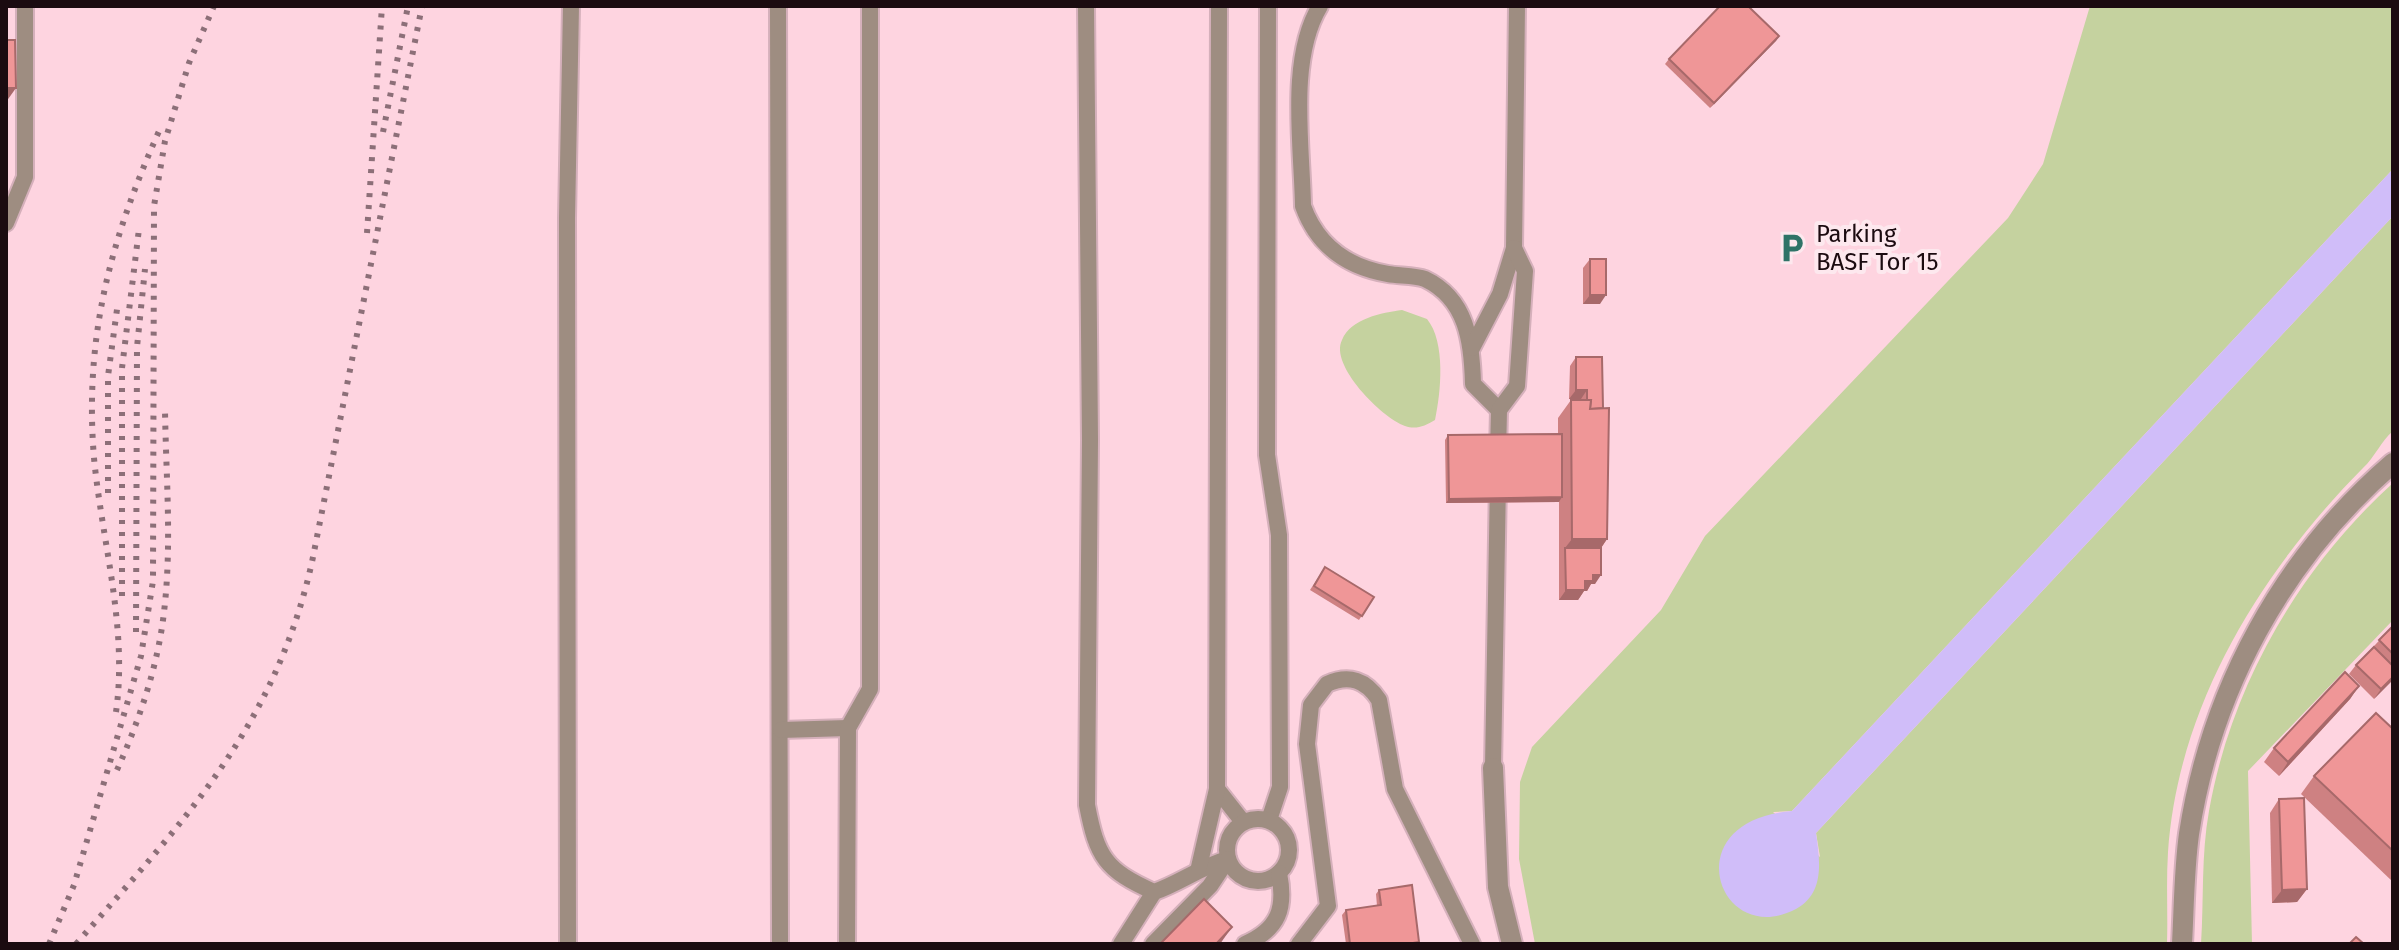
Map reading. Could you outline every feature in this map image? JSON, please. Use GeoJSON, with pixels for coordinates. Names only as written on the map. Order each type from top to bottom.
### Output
{"type":"FeatureCollection","features":[{"type":"Feature","properties":{"kind":"street"},"geometry":{"type":"LineString","coordinates":[[6,223],[25,177],[25,6]]}},
{"type":"Feature","properties":{"kind":"street"},"geometry":{"type":"LineString","coordinates":[[568,944],[567,218],[571,6]]}},
{"type":"Feature","properties":{"kind":"street"},"geometry":{"type":"LineString","coordinates":[[778,6],[777,674],[781,730],[780,944]]}},
{"type":"Feature","properties":{"kind":"street"},"geometry":{"type":"LineString","coordinates":[[847,944],[848,728],[870,689],[870,6]]}},
{"type":"Feature","properties":{"kind":"street"},"geometry":{"type":"LineString","coordinates":[[1086,6],[1090,440],[1087,805],[1094,844],[1106,863],[1123,878],[1154,892]]}},
{"type":"Feature","properties":{"kind":"street"},"geometry":{"type":"LineString","coordinates":[[1199,867],[1217,789],[1219,6]]}},
{"type":"Feature","properties":{"kind":"street"},"geometry":{"type":"LineString","coordinates":[[1268,6],[1267,455],[1279,535],[1280,724],[1280,787],[1269,820]]}},
{"type":"Feature","properties":{"kind":"street"},"geometry":{"type":"LineString","coordinates":[[1320,6],[1309,24],[1301,51],[1303,206],[1311,230],[1327,248],[1352,263],[1385,274],[1424,278],[1454,301],[1464,318],[1472,348],[1473,384],[1499,410]]}},
{"type":"Feature","properties":{"kind":"street"},"geometry":{"type":"LineString","coordinates":[[1472,348],[1500,294],[1514,248],[1517,6]]}},
{"type":"Feature","properties":{"kind":"street"},"geometry":{"type":"LineString","coordinates":[[1512,944],[1498,887],[1493,768],[1499,410],[1517,386],[1525,271],[1514,248]]}},
{"type":"Feature","properties":{"kind":"street"},"geometry":{"type":"LineString","coordinates":[[2182,944],[2189,836],[2202,772],[2229,688],[2256,630],[2309,549],[2393,463]]}},
{"type":"Feature","properties":{"kind":"street"},"geometry":{"type":"LineString","coordinates":[[1299,944],[1328,906],[1307,744],[1311,705],[1327,684],[1351,678],[1372,688],[1379,700],[1395,789],[1472,944]]}},
{"type":"Feature","properties":{"kind":"street"},"geometry":{"type":"LineString","coordinates":[[781,730],[848,728]]}},
{"type":"Feature","properties":{"kind":"street"},"geometry":{"type":"LineString","coordinates":[[1217,789],[1243,822]]}},
{"type":"Feature","properties":{"kind":"street"},"geometry":{"type":"LineString","coordinates":[[1153,944],[1210,886],[1228,859],[1230,834],[1243,822],[1269,820],[1285,833],[1289,843],[1289,854],[1279,873],[1284,898],[1281,915],[1270,929],[1245,944]]}},
{"type":"Feature","properties":{"kind":"street"},"geometry":{"type":"LineString","coordinates":[[1121,944],[1154,892],[1178,883],[1199,867],[1228,859]]}},
{"type":"Feature","properties":{"kind":"street"},"geometry":{"type":"LineString","coordinates":[[1228,859],[1238,874],[1254,881],[1279,873]]}},
{"type":"Feature","properties":{"kind":"green space"},"geometry":{"type":"Polygon","coordinates":[[[2090,6],[2393,6],[2393,169],[1792,811],[1773,812],[1820,857],[1816,833],[2393,216],[2393,431],[2291,551],[2259,596],[2207,693],[2188,744],[2175,798],[2168,852],[2167,944],[1535,944],[1519,859],[1520,782],[1532,747],[1661,610],[1705,536],[2008,218],[2043,164],[2090,6]]]}},
{"type":"Feature","properties":{"kind":"green space"},"geometry":{"type":"Polygon","coordinates":[[[1402,310],[1427,319],[1437,341],[1439,396],[1435,420],[1424,426],[1405,426],[1384,413],[1350,376],[1340,351],[1342,340],[1352,326],[1377,315],[1402,310]]]}},
{"type":"Feature","properties":{"kind":"green space"},"geometry":{"type":"Polygon","coordinates":[[[2393,483],[2393,620],[2248,771],[2252,944],[2201,944],[2209,811],[2219,765],[2252,675],[2299,591],[2359,516],[2393,483]]]}},
{"type":"Feature","properties":{"kind":"shaded area"},"geometry":{"type":"Polygon","coordinates":[[[2393,169],[2393,216],[1816,833],[1818,876],[1812,894],[1805,902],[1796,909],[1769,917],[1746,912],[1729,898],[1720,879],[1720,857],[1731,836],[1755,819],[1792,811],[2393,169]]]}},
{"type":"Feature","properties":{"kind":"building"},"geometry":{"type":"Polygon","coordinates":[[[1720,6],[1748,6],[1779,36],[1714,103],[1669,59],[1720,6]]]}},
{"type":"Feature","properties":{"kind":"building"},"geometry":{"type":"Polygon","coordinates":[[[6,40],[15,40],[16,88],[6,88],[6,40]]]}},
{"type":"Feature","properties":{"kind":"building"},"geometry":{"type":"Polygon","coordinates":[[[1590,259],[1606,259],[1606,295],[1590,295],[1590,259]]]}},
{"type":"Feature","properties":{"kind":"building"},"geometry":{"type":"Polygon","coordinates":[[[1576,357],[1602,357],[1603,408],[1590,409],[1587,390],[1576,390],[1576,357]]]}},
{"type":"Feature","properties":{"kind":"building"},"geometry":{"type":"Polygon","coordinates":[[[1571,400],[1591,400],[1590,409],[1609,408],[1607,539],[1572,539],[1571,400]]]}},
{"type":"Feature","properties":{"kind":"building"},"geometry":{"type":"Polygon","coordinates":[[[1562,434],[1562,497],[1449,499],[1448,435],[1562,434]]]}},
{"type":"Feature","properties":{"kind":"building"},"geometry":{"type":"Polygon","coordinates":[[[1565,548],[1601,548],[1601,575],[1593,575],[1593,581],[1585,581],[1585,590],[1566,590],[1565,548]]]}},
{"type":"Feature","properties":{"kind":"building"},"geometry":{"type":"Polygon","coordinates":[[[1325,567],[1374,597],[1362,616],[1314,586],[1325,567]]]}},
{"type":"Feature","properties":{"kind":"building"},"geometry":{"type":"Polygon","coordinates":[[[2393,626],[2393,654],[2379,640],[2393,626]]]}},
{"type":"Feature","properties":{"kind":"building"},"geometry":{"type":"Polygon","coordinates":[[[2374,647],[2393,666],[2393,677],[2381,689],[2356,665],[2374,647]]]}},
{"type":"Feature","properties":{"kind":"building"},"geometry":{"type":"Polygon","coordinates":[[[2345,672],[2359,686],[2288,762],[2274,748],[2345,672]]]}},
{"type":"Feature","properties":{"kind":"building"},"geometry":{"type":"Polygon","coordinates":[[[2376,713],[2393,729],[2393,851],[2314,776],[2376,713]]]}},
{"type":"Feature","properties":{"kind":"building"},"geometry":{"type":"Polygon","coordinates":[[[2304,798],[2307,889],[2282,890],[2279,799],[2304,798]]]}},
{"type":"Feature","properties":{"kind":"building"},"geometry":{"type":"Polygon","coordinates":[[[1412,885],[1419,942],[1350,944],[1346,910],[1381,905],[1379,890],[1412,885]]]}},
{"type":"Feature","properties":{"kind":"building"},"geometry":{"type":"Polygon","coordinates":[[[1204,899],[1232,927],[1216,944],[1160,944],[1204,899]]]}},
{"type":"Feature","properties":{"kind":"building"},"geometry":{"type":"Polygon","coordinates":[[[2356,937],[2364,944],[2349,944],[2356,937]]]}},
{"type":"Feature","properties":{"kind":"railway"},"geometry":{"type":"LineString","coordinates":[[49,944],[74,885],[141,656],[153,581],[154,206],[165,141],[189,63],[214,6]]}},
{"type":"Feature","properties":{"kind":"railway"},"geometry":{"type":"LineString","coordinates":[[367,233],[382,6]]}},
{"type":"Feature","properties":{"kind":"railway"},"geometry":{"type":"LineString","coordinates":[[383,132],[408,6]]}},
{"type":"Feature","properties":{"kind":"railway"},"geometry":{"type":"LineString","coordinates":[[76,944],[153,856],[220,769],[275,674],[296,621],[312,562],[422,6]]}},
{"type":"Feature","properties":{"kind":"railway"},"geometry":{"type":"LineString","coordinates":[[116,712],[119,649],[94,458],[93,370],[105,289],[115,249],[160,129]]}},
{"type":"Feature","properties":{"kind":"railway"},"geometry":{"type":"LineString","coordinates":[[122,596],[122,368],[139,229]]}},
{"type":"Feature","properties":{"kind":"railway"},"geometry":{"type":"LineString","coordinates":[[136,632],[137,347],[145,269]]}},
{"type":"Feature","properties":{"kind":"railway"},"geometry":{"type":"LineString","coordinates":[[108,493],[108,376],[118,302]]}},
{"type":"Feature","properties":{"kind":"railway"},"geometry":{"type":"LineString","coordinates":[[117,770],[146,693],[164,612],[168,536],[165,410]]}},
{"type":"Feature","properties":{"kind":"place","name":"Parking BASF Tor 15"},"geometry":{"type":"Point","coordinates":[1792,248]}}]}
